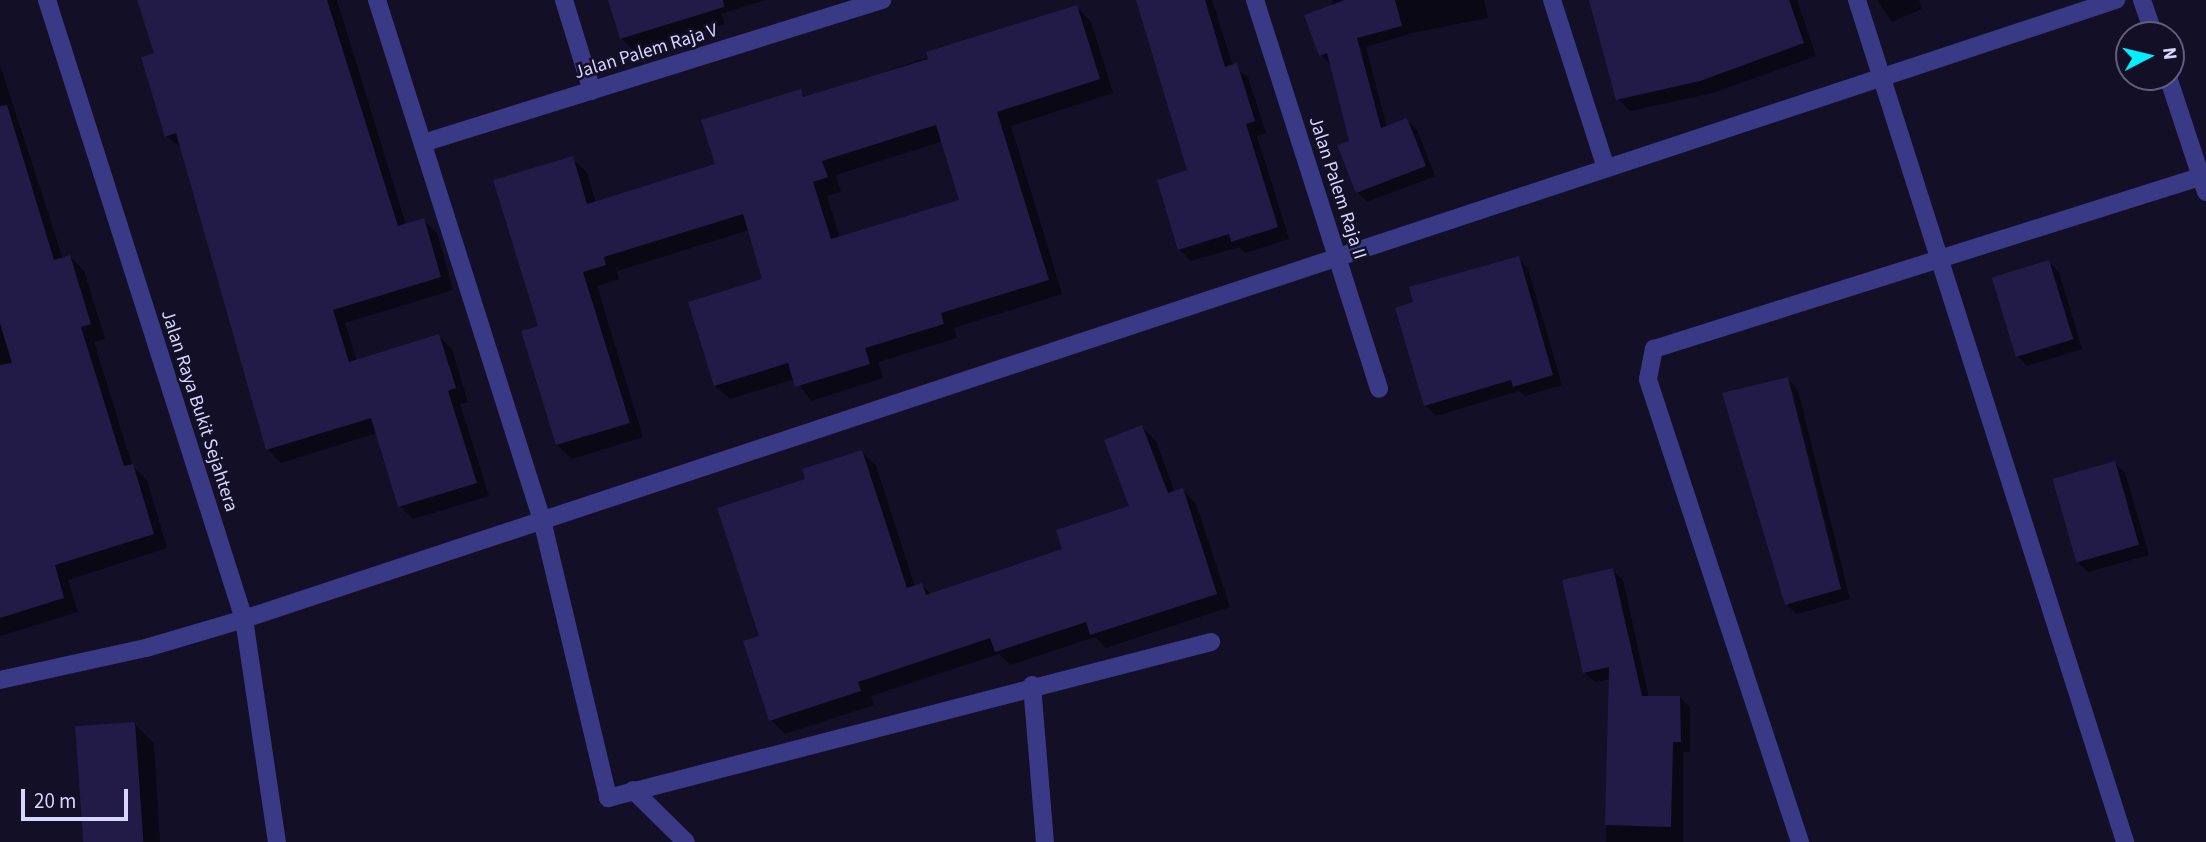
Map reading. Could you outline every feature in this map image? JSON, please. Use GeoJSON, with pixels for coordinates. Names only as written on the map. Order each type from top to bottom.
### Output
{"type":"FeatureCollection","features":[{"type":"Feature","properties":{"kind":"street","name":"Jalan Raya Bukit Sejahtera"},"geometry":{"type":"LineString","coordinates":[[47,0],[244,619],[277,842]]}},
{"type":"Feature","properties":{"kind":"street"},"geometry":{"type":"LineString","coordinates":[[377,0],[542,520],[608,798],[1032,685],[1212,642]]}},
{"type":"Feature","properties":{"kind":"street"},"geometry":{"type":"LineString","coordinates":[[564,0],[592,91]]}},
{"type":"Feature","properties":{"kind":"street","name":"Jalan Palem Raja V"},"geometry":{"type":"LineString","coordinates":[[423,143],[882,0]]}},
{"type":"Feature","properties":{"kind":"street","name":"Jalan Palem Raja II"},"geometry":{"type":"LineString","coordinates":[[1255,0],[1379,389]]}},
{"type":"Feature","properties":{"kind":"street"},"geometry":{"type":"LineString","coordinates":[[1552,0],[1606,168]]}},
{"type":"Feature","properties":{"kind":"street"},"geometry":{"type":"LineString","coordinates":[[1857,0],[1884,77],[2125,842]]}},
{"type":"Feature","properties":{"kind":"street"},"geometry":{"type":"LineString","coordinates":[[0,680],[146,648],[244,619],[2116,0]]}},
{"type":"Feature","properties":{"kind":"street"},"geometry":{"type":"LineString","coordinates":[[2143,0],[2150,21]]}},
{"type":"Feature","properties":{"kind":"street"},"geometry":{"type":"LineString","coordinates":[[1800,842],[1648,379],[1649,358],[1654,349],[2204,181],[2173,91]]}},
{"type":"Feature","properties":{"kind":"street"},"geometry":{"type":"LineString","coordinates":[[1032,685],[1045,842]]}},
{"type":"Feature","properties":{"kind":"street"},"geometry":{"type":"LineString","coordinates":[[633,790],[661,821],[687,842]]}},
{"type":"Feature","properties":{"kind":"street"},"geometry":{"type":"LineString","coordinates":[[661,821],[662,842]]}},
{"type":"Feature","properties":{"kind":"building"},"geometry":{"type":"Polygon","coordinates":[[[137,0],[327,0],[398,226],[424,218],[441,277],[333,310],[349,362],[439,334],[456,388],[448,391],[477,483],[398,507],[371,418],[266,450],[176,133],[165,137],[141,57],[154,53],[137,0]]]}},
{"type":"Feature","properties":{"kind":"building"},"geometry":{"type":"Polygon","coordinates":[[[608,0],[723,0],[724,7],[620,39],[608,0]]]}},
{"type":"Feature","properties":{"kind":"building"},"geometry":{"type":"Polygon","coordinates":[[[1136,0],[1205,0],[1225,67],[1237,63],[1255,121],[1246,124],[1278,227],[1231,242],[1229,234],[1178,250],[1157,180],[1187,170],[1136,0]]]}},
{"type":"Feature","properties":{"kind":"building"},"geometry":{"type":"Polygon","coordinates":[[[1345,0],[1395,0],[1402,26],[1357,38],[1381,128],[1407,118],[1426,166],[1356,193],[1337,145],[1349,141],[1327,53],[1319,56],[1304,15],[1345,0]]]}},
{"type":"Feature","properties":{"kind":"building"},"geometry":{"type":"Polygon","coordinates":[[[1589,0],[1789,0],[1804,43],[1700,81],[1616,100],[1589,0]]]}},
{"type":"Feature","properties":{"kind":"building"},"geometry":{"type":"Polygon","coordinates":[[[1077,5],[1100,79],[997,112],[1049,280],[941,313],[944,324],[865,348],[870,364],[795,387],[788,363],[714,386],[688,302],[762,279],[743,214],[604,257],[606,265],[583,272],[630,423],[556,445],[521,331],[538,326],[493,180],[573,156],[587,204],[715,164],[701,120],[801,89],[803,97],[928,59],[926,52],[1077,5]],[[936,125],[822,161],[828,177],[813,182],[831,239],[959,200],[936,125]]]}},
{"type":"Feature","properties":{"kind":"building"},"geometry":{"type":"Polygon","coordinates":[[[7,105],[54,260],[70,255],[91,324],[81,327],[124,466],[133,464],[154,534],[55,565],[64,598],[0,618],[0,365],[12,363],[0,323],[0,106],[7,105]]]}},
{"type":"Feature","properties":{"kind":"building"},"geometry":{"type":"Polygon","coordinates":[[[1519,256],[1553,375],[1513,387],[1511,380],[1424,406],[1395,308],[1413,302],[1409,287],[1519,256]]]}},
{"type":"Feature","properties":{"kind":"building"},"geometry":{"type":"Polygon","coordinates":[[[2049,260],[2073,339],[2016,357],[1992,278],[2049,260]]]}},
{"type":"Feature","properties":{"kind":"building"},"geometry":{"type":"Polygon","coordinates":[[[1788,377],[1841,589],[1785,605],[1722,393],[1788,377]]]}},
{"type":"Feature","properties":{"kind":"building"},"geometry":{"type":"Polygon","coordinates":[[[1142,425],[1168,493],[1183,488],[1217,594],[1090,635],[1086,622],[995,652],[990,638],[858,682],[861,691],[769,721],[743,641],[759,636],[717,508],[805,479],[802,469],[862,450],[907,588],[922,583],[926,595],[1062,549],[1056,530],[1129,506],[1104,440],[1142,425]]]}},
{"type":"Feature","properties":{"kind":"building"},"geometry":{"type":"Polygon","coordinates":[[[2115,461],[2139,545],[2076,563],[2053,479],[2115,461]]]}},
{"type":"Feature","properties":{"kind":"building"},"geometry":{"type":"Polygon","coordinates":[[[1613,568],[1642,696],[1680,696],[1681,742],[1673,742],[1671,827],[1605,825],[1609,667],[1583,673],[1562,580],[1613,568]]]}},
{"type":"Feature","properties":{"kind":"building"},"geometry":{"type":"Polygon","coordinates":[[[135,722],[143,842],[83,842],[75,726],[135,722]]]}}]}
